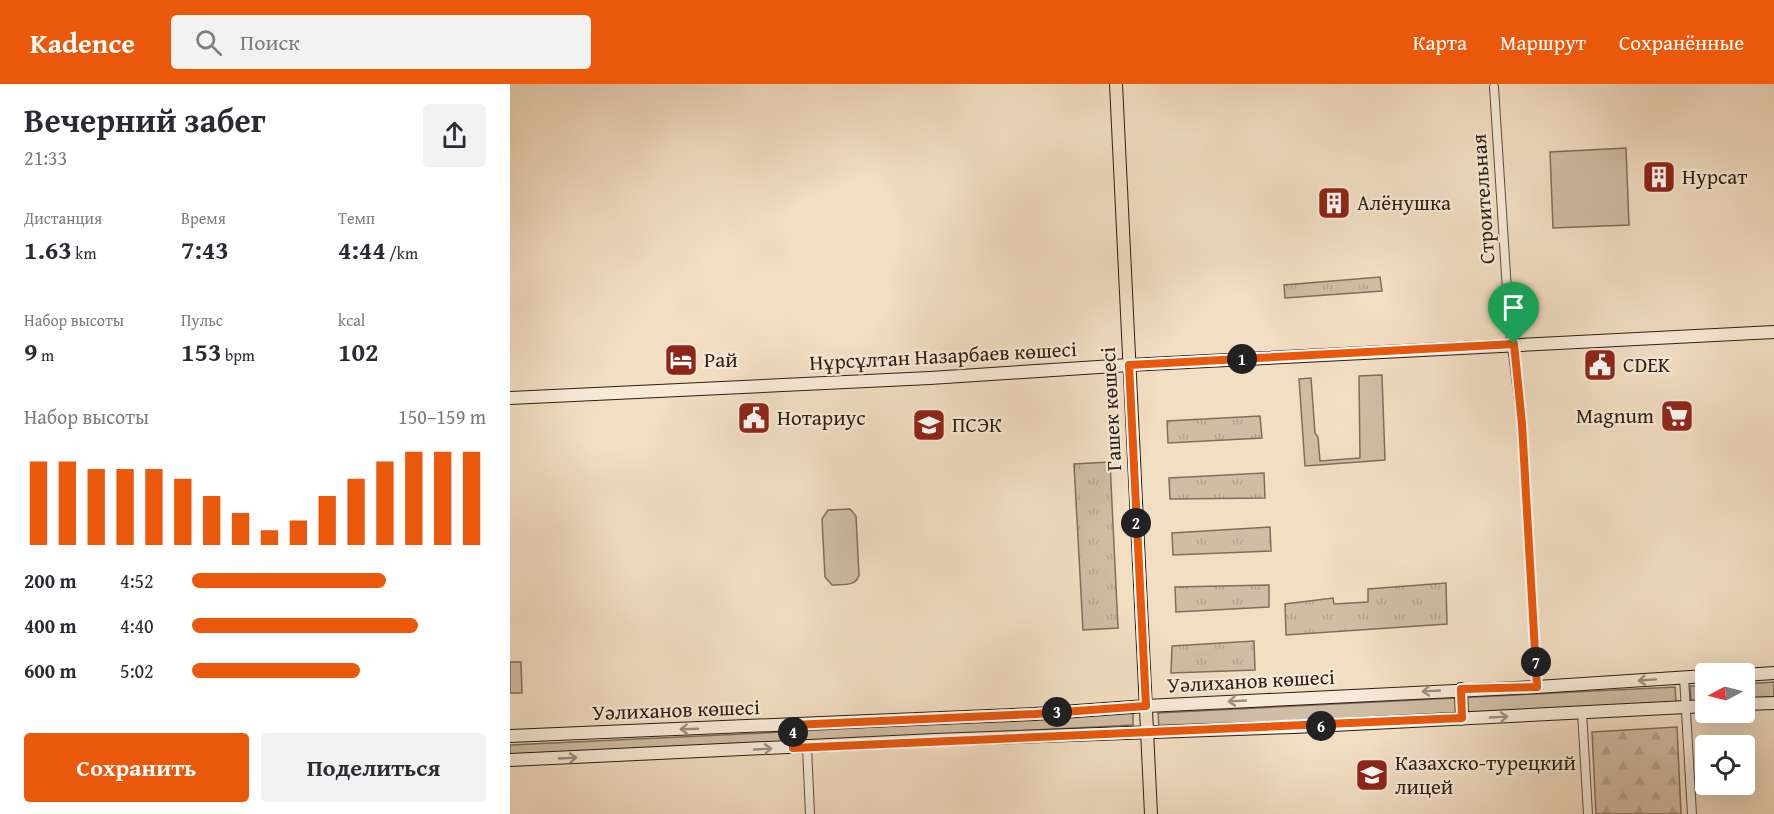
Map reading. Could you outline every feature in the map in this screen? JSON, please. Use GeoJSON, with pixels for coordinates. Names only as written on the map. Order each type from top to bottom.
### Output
{"type":"FeatureCollection","features":[{"type":"Feature","properties":{"kind":"main road","name":"Гашек көшесі"},"geometry":{"type":"LineString","coordinates":[[1116,84],[1151,814]]}},
{"type":"Feature","properties":{"kind":"main road","name":"Нұрсұлтан Назарбаев көшесі"},"geometry":{"type":"LineString","coordinates":[[510,398],[920,379],[1129,365],[1774,332]]}},
{"type":"Feature","properties":{"kind":"main road"},"geometry":{"type":"LineString","coordinates":[[1755,674],[1774,673]]}},
{"type":"Feature","properties":{"kind":"main road","name":"Уәлиханов көшесі"},"geometry":{"type":"LineString","coordinates":[[510,736],[1035,714],[1695,676]]}},
{"type":"Feature","properties":{"kind":"main road"},"geometry":{"type":"LineString","coordinates":[[1461,689],[1462,718]]}},
{"type":"Feature","properties":{"kind":"main road"},"geometry":{"type":"LineString","coordinates":[[1755,704],[1774,703]]}},
{"type":"Feature","properties":{"kind":"main road","name":"Уәлиханов көшесі"},"geometry":{"type":"LineString","coordinates":[[510,760],[1147,735],[1695,707]]}},
{"type":"Feature","properties":{"kind":"street","name":"Строительная"},"geometry":{"type":"LineString","coordinates":[[1494,87],[1509,310],[1522,424],[1537,687]]}},
{"type":"Feature","properties":{"kind":"street"},"geometry":{"type":"LineString","coordinates":[[1684,677],[1692,814]]}},
{"type":"Feature","properties":{"kind":"street"},"geometry":{"type":"LineString","coordinates":[[1582,712],[1588,814]]}},
{"type":"Feature","properties":{"kind":"street"},"geometry":{"type":"LineString","coordinates":[[792,725],[793,748]]}},
{"type":"Feature","properties":{"kind":"street"},"geometry":{"type":"LineString","coordinates":[[807,747],[810,814]]}},
{"type":"Feature","properties":{"kind":"green space"},"geometry":{"type":"Polygon","coordinates":[[[1626,148],[1629,225],[1553,228],[1550,152],[1626,148]]]}},
{"type":"Feature","properties":{"kind":"green space"},"geometry":{"type":"Polygon","coordinates":[[[1380,277],[1382,291],[1285,298],[1284,285],[1380,277]]]}},
{"type":"Feature","properties":{"kind":"green space"},"geometry":{"type":"Polygon","coordinates":[[[1382,375],[1385,460],[1305,466],[1299,379],[1311,378],[1315,433],[1318,437],[1320,461],[1360,458],[1359,376],[1382,375]]]}},
{"type":"Feature","properties":{"kind":"green space"},"geometry":{"type":"Polygon","coordinates":[[[1260,416],[1262,438],[1168,443],[1167,421],[1260,416]]]}},
{"type":"Feature","properties":{"kind":"green space"},"geometry":{"type":"Polygon","coordinates":[[[1110,462],[1118,628],[1083,630],[1074,464],[1110,462]]]}},
{"type":"Feature","properties":{"kind":"green space"},"geometry":{"type":"Polygon","coordinates":[[[1264,473],[1265,498],[1170,499],[1169,478],[1264,473]]]}},
{"type":"Feature","properties":{"kind":"green space"},"geometry":{"type":"Polygon","coordinates":[[[850,509],[856,516],[859,575],[852,583],[832,585],[825,577],[822,519],[828,510],[850,509]]]}},
{"type":"Feature","properties":{"kind":"green space"},"geometry":{"type":"Polygon","coordinates":[[[1270,527],[1271,551],[1173,555],[1172,533],[1270,527]]]}},
{"type":"Feature","properties":{"kind":"green space"},"geometry":{"type":"Polygon","coordinates":[[[1446,583],[1447,624],[1286,635],[1285,604],[1333,598],[1334,604],[1368,602],[1368,589],[1446,583]]]}},
{"type":"Feature","properties":{"kind":"green space"},"geometry":{"type":"Polygon","coordinates":[[[1269,585],[1269,607],[1176,612],[1175,587],[1269,585]]]}},
{"type":"Feature","properties":{"kind":"green space"},"geometry":{"type":"Polygon","coordinates":[[[1254,641],[1255,670],[1171,673],[1172,646],[1254,641]]]}},
{"type":"Feature","properties":{"kind":"green space"},"geometry":{"type":"Polygon","coordinates":[[[510,662],[521,662],[522,693],[510,693],[510,662]]]}},
{"type":"Feature","properties":{"kind":"green space"},"geometry":{"type":"Polygon","coordinates":[[[1774,682],[1774,697],[1755,698],[1755,683],[1774,682]]]}},
{"type":"Feature","properties":{"kind":"green space"},"geometry":{"type":"Polygon","coordinates":[[[1690,686],[1695,686],[1695,701],[1691,701],[1690,686]]]}},
{"type":"Feature","properties":{"kind":"green space"},"geometry":{"type":"Polygon","coordinates":[[[1675,687],[1676,702],[1159,728],[1158,713],[1675,687]]]}},
{"type":"Feature","properties":{"kind":"green space"},"geometry":{"type":"Polygon","coordinates":[[[1133,713],[1133,725],[801,742],[800,731],[1133,713]]]}},
{"type":"Feature","properties":{"kind":"green space"},"geometry":{"type":"Polygon","coordinates":[[[1677,727],[1681,814],[1596,814],[1592,732],[1677,727]]]}},
{"type":"Feature","properties":{"kind":"green space"},"geometry":{"type":"Polygon","coordinates":[[[784,732],[784,742],[510,755],[510,745],[784,732]]]}},
{"type":"Feature","properties":{"kind":"place","name":"Нурсат"},"geometry":{"type":"Point","coordinates":[1659,177]}},
{"type":"Feature","properties":{"kind":"place","name":"Алёнушка"},"geometry":{"type":"Point","coordinates":[1334,203]}},
{"type":"Feature","properties":{"kind":"place","name":"Рай"},"geometry":{"type":"Point","coordinates":[681,360]}},
{"type":"Feature","properties":{"kind":"place","name":"CDEK"},"geometry":{"type":"Point","coordinates":[1600,365]}},
{"type":"Feature","properties":{"kind":"place","name":"Magnum"},"geometry":{"type":"Point","coordinates":[1677,416]}},
{"type":"Feature","properties":{"kind":"place","name":"Нотариус"},"geometry":{"type":"Point","coordinates":[754,418]}},
{"type":"Feature","properties":{"kind":"place","name":"ПСЭК"},"geometry":{"type":"Point","coordinates":[929,425]}},
{"type":"Feature","properties":{"kind":"place","name":"Казахско-турецкий лицей"},"geometry":{"type":"Point","coordinates":[1372,775]}},
{"type":"Feature","properties":{"kind":"route"},"geometry":{"type":"LineString","coordinates":[[1514,344],[1522,424],[1537,687],[1461,689],[1462,718],[793,748],[792,725],[1035,714],[1146,706],[1129,365],[1514,344]]}}]}
